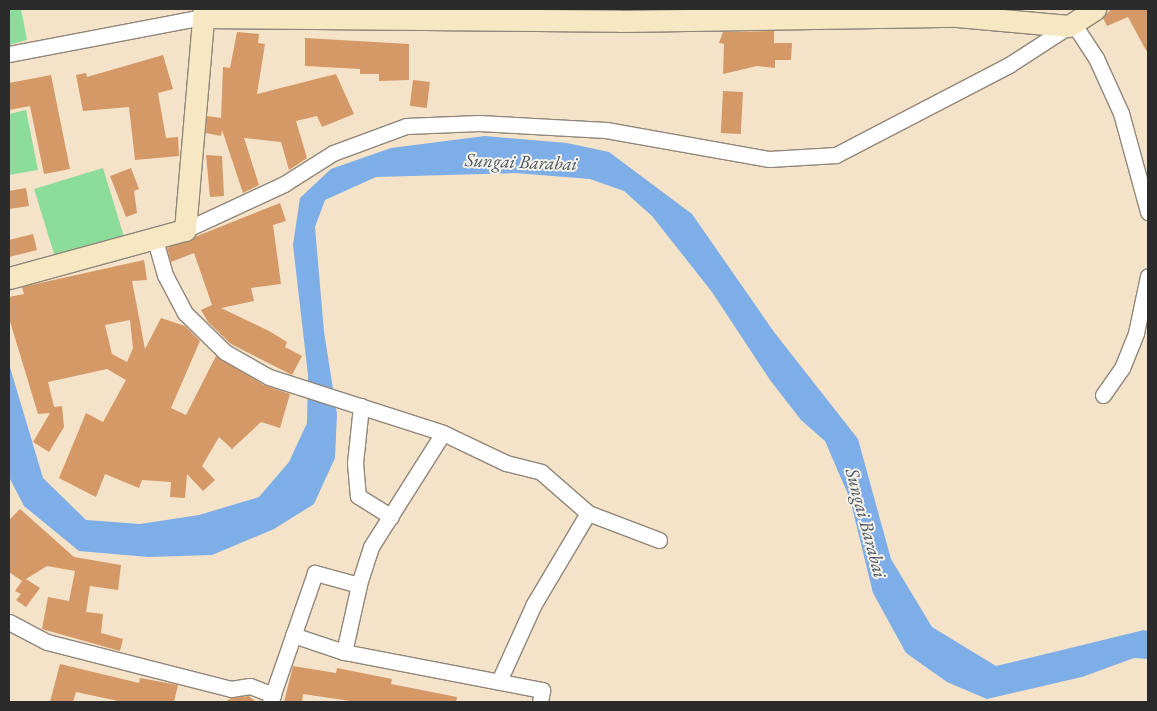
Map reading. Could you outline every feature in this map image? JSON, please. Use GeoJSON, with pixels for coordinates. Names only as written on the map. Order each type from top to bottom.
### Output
{"type":"FeatureCollection","features":[{"type":"Feature","properties":{"kind":"main road"},"geometry":{"type":"LineString","coordinates":[[9,278],[155,240],[185,230],[203,13],[957,16],[1071,24],[1095,9]]}},
{"type":"Feature","properties":{"kind":"street"},"geometry":{"type":"LineString","coordinates":[[9,54],[203,13]]}},
{"type":"Feature","properties":{"kind":"street"},"geometry":{"type":"LineString","coordinates":[[185,230],[284,184],[332,154],[406,126],[479,123],[606,130],[769,159],[836,155],[1009,65],[1071,24],[1096,58],[1121,113],[1148,212]]}},
{"type":"Feature","properties":{"kind":"street"},"geometry":{"type":"LineString","coordinates":[[155,240],[165,275],[185,313],[225,352],[269,377],[443,433],[506,463],[541,472],[588,513],[659,540]]}},
{"type":"Feature","properties":{"kind":"street"},"geometry":{"type":"LineString","coordinates":[[1103,395],[1136,333],[1148,276]]}},
{"type":"Feature","properties":{"kind":"street"},"geometry":{"type":"LineString","coordinates":[[361,406],[355,463],[358,496],[391,516]]}},
{"type":"Feature","properties":{"kind":"street"},"geometry":{"type":"LineString","coordinates":[[344,652],[359,585],[371,546],[443,433]]}},
{"type":"Feature","properties":{"kind":"street"},"geometry":{"type":"LineString","coordinates":[[499,681],[534,604],[588,513]]}},
{"type":"Feature","properties":{"kind":"street"},"geometry":{"type":"LineString","coordinates":[[9,622],[47,642],[231,689],[250,686],[272,698],[315,573],[359,585]]}},
{"type":"Feature","properties":{"kind":"street"},"geometry":{"type":"LineString","coordinates":[[292,638],[344,652],[499,681],[541,696]]}},
{"type":"Feature","properties":{"kind":"green space"},"geometry":{"type":"Polygon","coordinates":[[[9,9],[21,9],[27,40],[9,45],[9,9]]]}},
{"type":"Feature","properties":{"kind":"green space"},"geometry":{"type":"Polygon","coordinates":[[[26,110],[38,170],[9,175],[9,114],[26,110]]]}},
{"type":"Feature","properties":{"kind":"green space"},"geometry":{"type":"Polygon","coordinates":[[[103,168],[124,236],[55,257],[34,189],[103,168]]]}},
{"type":"Feature","properties":{"kind":"water","name":"Sungai Barabai"},"geometry":{"type":"Polygon","coordinates":[[[485,136],[567,143],[609,152],[692,214],[774,332],[858,439],[891,559],[932,627],[996,666],[1144,630],[1148,631],[1148,659],[1134,658],[1082,677],[987,699],[947,682],[906,653],[873,593],[850,499],[825,441],[801,420],[770,380],[712,292],[652,216],[624,191],[590,179],[515,173],[376,177],[325,200],[315,227],[324,332],[337,414],[335,458],[314,504],[274,529],[212,555],[148,557],[79,551],[24,506],[9,477],[9,364],[43,478],[86,520],[140,524],[199,515],[259,497],[289,462],[307,423],[308,375],[293,245],[300,198],[331,169],[391,148],[485,136]]]}},
{"type":"Feature","properties":{"kind":"building"},"geometry":{"type":"Polygon","coordinates":[[[1111,9],[1148,9],[1148,54],[1128,17],[1107,26],[1103,18],[1111,9]]]}},
{"type":"Feature","properties":{"kind":"building"},"geometry":{"type":"Polygon","coordinates":[[[774,31],[774,43],[792,43],[791,60],[775,60],[775,68],[757,66],[723,74],[724,44],[719,43],[723,32],[774,31]]]}},
{"type":"Feature","properties":{"kind":"building"},"geometry":{"type":"Polygon","coordinates":[[[237,32],[259,34],[258,43],[265,44],[257,94],[336,74],[354,114],[322,127],[317,116],[296,121],[307,158],[289,170],[281,142],[244,138],[259,185],[243,193],[222,130],[221,136],[206,133],[207,116],[221,118],[223,67],[230,68],[237,32]]]}},
{"type":"Feature","properties":{"kind":"building"},"geometry":{"type":"Polygon","coordinates":[[[305,38],[409,44],[409,80],[379,81],[379,74],[360,74],[360,69],[305,66],[305,38]]]}},
{"type":"Feature","properties":{"kind":"building"},"geometry":{"type":"Polygon","coordinates":[[[163,55],[173,89],[158,93],[166,138],[178,137],[179,156],[135,160],[129,107],[83,111],[76,75],[86,73],[87,77],[163,55]]]}},
{"type":"Feature","properties":{"kind":"building"},"geometry":{"type":"Polygon","coordinates":[[[51,75],[70,169],[44,174],[30,106],[9,110],[9,83],[51,75]]]}},
{"type":"Feature","properties":{"kind":"building"},"geometry":{"type":"Polygon","coordinates":[[[413,80],[430,82],[427,108],[410,106],[413,80]]]}},
{"type":"Feature","properties":{"kind":"building"},"geometry":{"type":"Polygon","coordinates":[[[723,91],[743,92],[741,134],[721,133],[723,91]]]}},
{"type":"Feature","properties":{"kind":"building"},"geometry":{"type":"Polygon","coordinates":[[[206,155],[222,156],[224,196],[210,197],[206,155]]]}},
{"type":"Feature","properties":{"kind":"building"},"geometry":{"type":"Polygon","coordinates":[[[131,168],[139,189],[134,191],[137,213],[126,217],[110,176],[131,168]]]}},
{"type":"Feature","properties":{"kind":"building"},"geometry":{"type":"Polygon","coordinates":[[[26,188],[29,206],[9,209],[9,191],[26,188]]]}},
{"type":"Feature","properties":{"kind":"building"},"geometry":{"type":"Polygon","coordinates":[[[280,203],[286,221],[273,225],[281,284],[251,288],[254,301],[221,308],[269,331],[287,342],[285,347],[302,356],[292,375],[231,344],[208,322],[201,310],[212,305],[194,253],[171,262],[167,248],[280,203]]]}},
{"type":"Feature","properties":{"kind":"building"},"geometry":{"type":"Polygon","coordinates":[[[33,234],[37,250],[9,257],[9,240],[33,234]]]}},
{"type":"Feature","properties":{"kind":"building"},"geometry":{"type":"Polygon","coordinates":[[[144,260],[147,280],[132,281],[145,349],[161,318],[185,326],[200,341],[171,408],[186,415],[216,356],[264,385],[290,394],[280,428],[261,422],[232,449],[219,437],[202,466],[215,480],[203,491],[187,474],[185,498],[170,497],[171,482],[142,480],[139,488],[105,474],[96,497],[59,478],[86,413],[103,422],[126,380],[107,369],[48,382],[54,407],[62,406],[64,427],[49,452],[33,442],[50,413],[38,414],[9,318],[9,297],[24,294],[22,287],[144,260]],[[130,320],[105,325],[112,354],[127,362],[133,348],[130,320]]]}},
{"type":"Feature","properties":{"kind":"building"},"geometry":{"type":"Polygon","coordinates":[[[20,509],[74,557],[121,565],[118,590],[90,586],[86,612],[103,614],[101,633],[123,639],[120,651],[42,629],[48,597],[69,601],[75,571],[47,566],[26,579],[40,588],[26,607],[16,600],[21,594],[15,591],[22,581],[9,572],[9,520],[20,509]]]}},
{"type":"Feature","properties":{"kind":"building"},"geometry":{"type":"Polygon","coordinates":[[[60,664],[139,683],[140,678],[178,685],[174,702],[123,702],[76,692],[73,702],[50,702],[60,664]]]}},
{"type":"Feature","properties":{"kind":"building"},"geometry":{"type":"Polygon","coordinates":[[[293,666],[336,673],[337,668],[392,679],[391,684],[457,697],[456,702],[357,702],[303,694],[302,702],[284,702],[293,666]]]}},
{"type":"Feature","properties":{"kind":"building"},"geometry":{"type":"Polygon","coordinates":[[[249,696],[256,702],[225,702],[231,698],[249,696]]]}}]}
